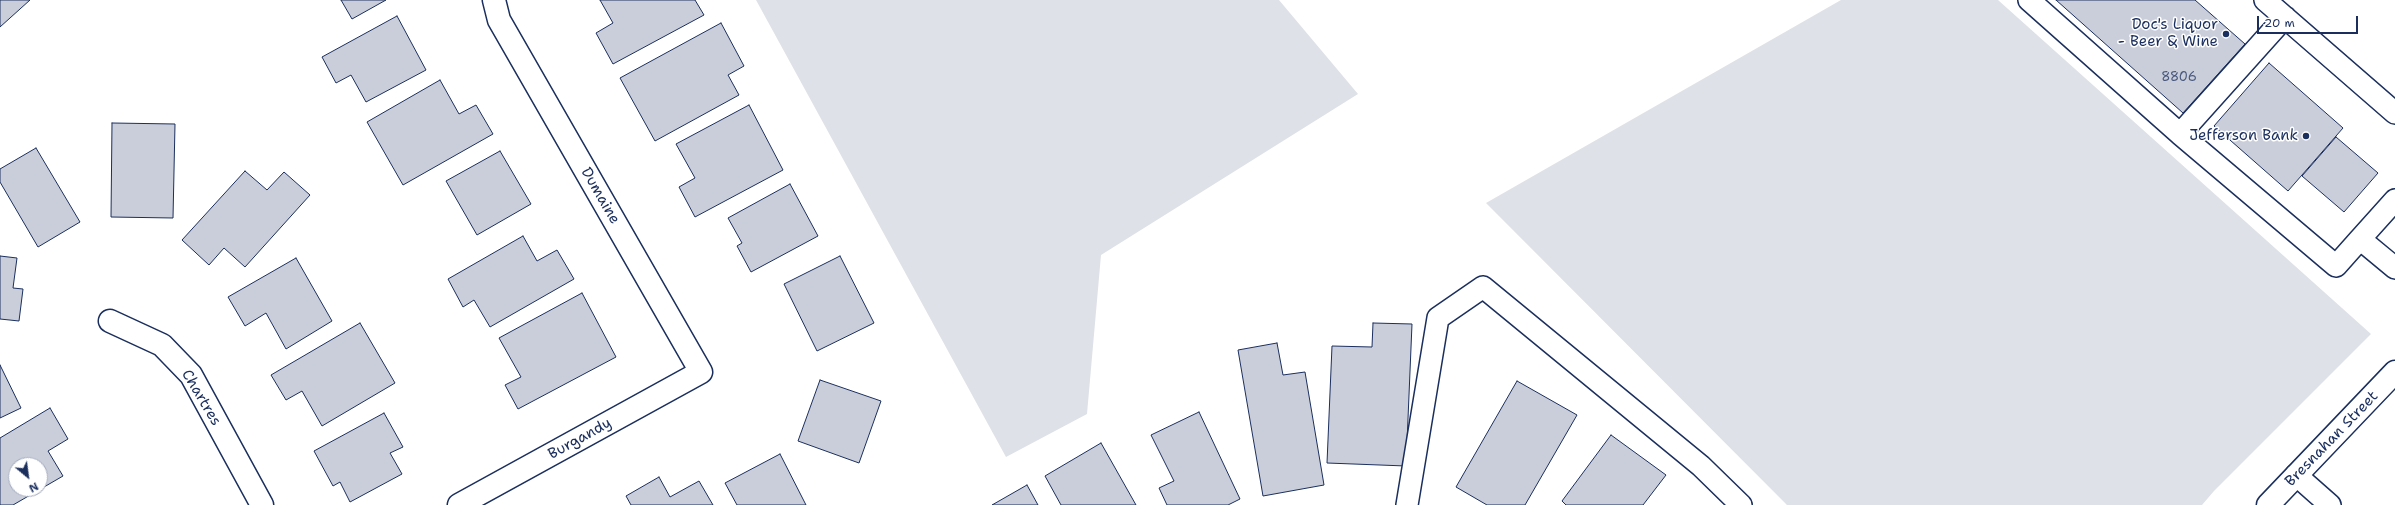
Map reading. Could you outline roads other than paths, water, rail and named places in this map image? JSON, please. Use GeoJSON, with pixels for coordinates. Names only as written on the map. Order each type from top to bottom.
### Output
{"type":"FeatureCollection","features":[{"type":"Feature","properties":{"kind":"street","name":"Dumaine"},"geometry":{"type":"LineString","coordinates":[[486,0],[496,10],[701,372]]}},
{"type":"Feature","properties":{"kind":"street","name":"Chartres"},"geometry":{"type":"LineString","coordinates":[[110,321],[162,345],[191,375],[262,505]]}},
{"type":"Feature","properties":{"kind":"street","name":"Burgandy"},"geometry":{"type":"LineString","coordinates":[[459,505],[701,372]]}},
{"type":"Feature","properties":{"kind":"street","name":"Bresnahan Street"},"geometry":{"type":"LineString","coordinates":[[2268,505],[2395,372]]}},
{"type":"Feature","properties":{"kind":"lane"},"geometry":{"type":"LineString","coordinates":[[2029,0],[2180,134],[2336,266],[2395,200]]}},
{"type":"Feature","properties":{"kind":"lane"},"geometry":{"type":"LineString","coordinates":[[2265,0],[2395,113]]}},
{"type":"Feature","properties":{"kind":"lane"},"geometry":{"type":"LineString","coordinates":[[2180,134],[2286,17]]}},
{"type":"Feature","properties":{"kind":"lane"},"geometry":{"type":"LineString","coordinates":[[2360,239],[2395,268]]}},
{"type":"Feature","properties":{"kind":"lane"},"geometry":{"type":"LineString","coordinates":[[1407,505],[1438,318],[1483,287],[1701,466],[1741,505]]}},
{"type":"Feature","properties":{"kind":"lane"},"geometry":{"type":"LineString","coordinates":[[2296,475],[2330,505]]}},
{"type":"Feature","properties":{"kind":"place","name":"Doc's Liquor - Beer & Wine"},"geometry":{"type":"Point","coordinates":[2226,34]}},
{"type":"Feature","properties":{"kind":"place","name":"Jefferson Bank"},"geometry":{"type":"Point","coordinates":[2306,136]}}]}
